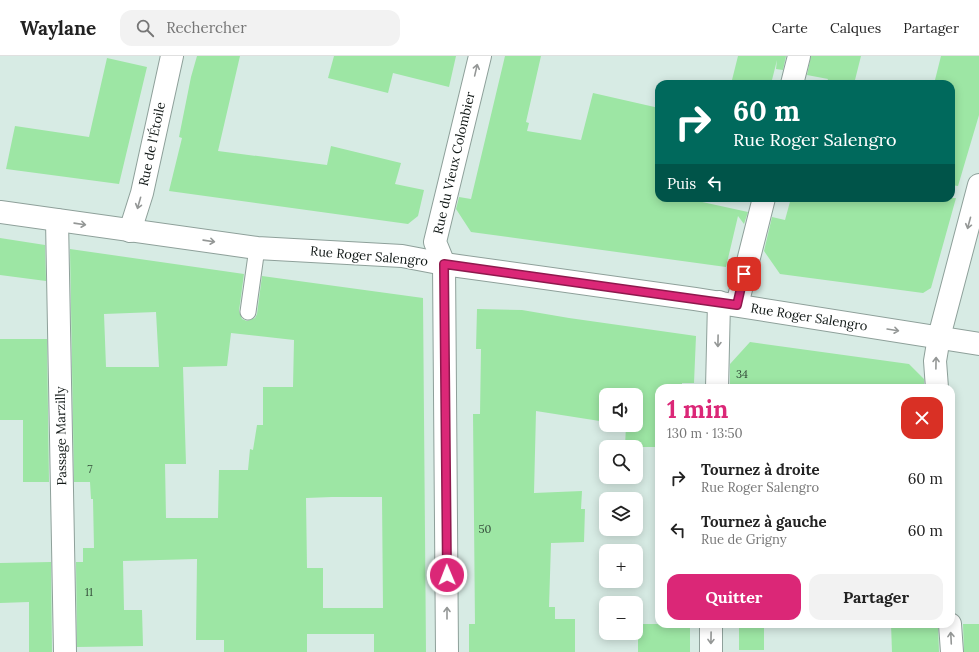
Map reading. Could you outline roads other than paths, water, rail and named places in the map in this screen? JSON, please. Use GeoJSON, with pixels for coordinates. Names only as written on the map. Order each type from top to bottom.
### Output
{"type":"FeatureCollection","features":[{"type":"Feature","properties":{"kind":"street","name":"Rue de l'Étoile"},"geometry":{"type":"LineString","coordinates":[[130,231],[142,193],[172,56]]}},
{"type":"Feature","properties":{"kind":"street","name":"Rue du Vieux Colombier"},"geometry":{"type":"LineString","coordinates":[[448,652],[444,264],[435,242],[480,56]]}},
{"type":"Feature","properties":{"kind":"street"},"geometry":{"type":"LineString","coordinates":[[793,80],[799,56]]}},
{"type":"Feature","properties":{"kind":"street"},"geometry":{"type":"LineString","coordinates":[[937,384],[935,361],[939,337],[979,185]]}},
{"type":"Feature","properties":{"kind":"street"},"geometry":{"type":"LineString","coordinates":[[718,384],[728,304],[763,202]]}},
{"type":"Feature","properties":{"kind":"street","name":"Rue Roger Salengro"},"geometry":{"type":"LineString","coordinates":[[0,212],[257,248],[402,256],[444,264],[728,304],[979,344]]}},
{"type":"Feature","properties":{"kind":"street","name":"Passage Marzilly"},"geometry":{"type":"LineString","coordinates":[[57,220],[65,652]]}},
{"type":"Feature","properties":{"kind":"street"},"geometry":{"type":"LineString","coordinates":[[711,628],[711,652]]}},
{"type":"Feature","properties":{"kind":"street"},"geometry":{"type":"LineString","coordinates":[[950,628],[952,652]]}},
{"type":"Feature","properties":{"kind":"lane"},"geometry":{"type":"LineString","coordinates":[[248,312],[257,248]]}}]}
